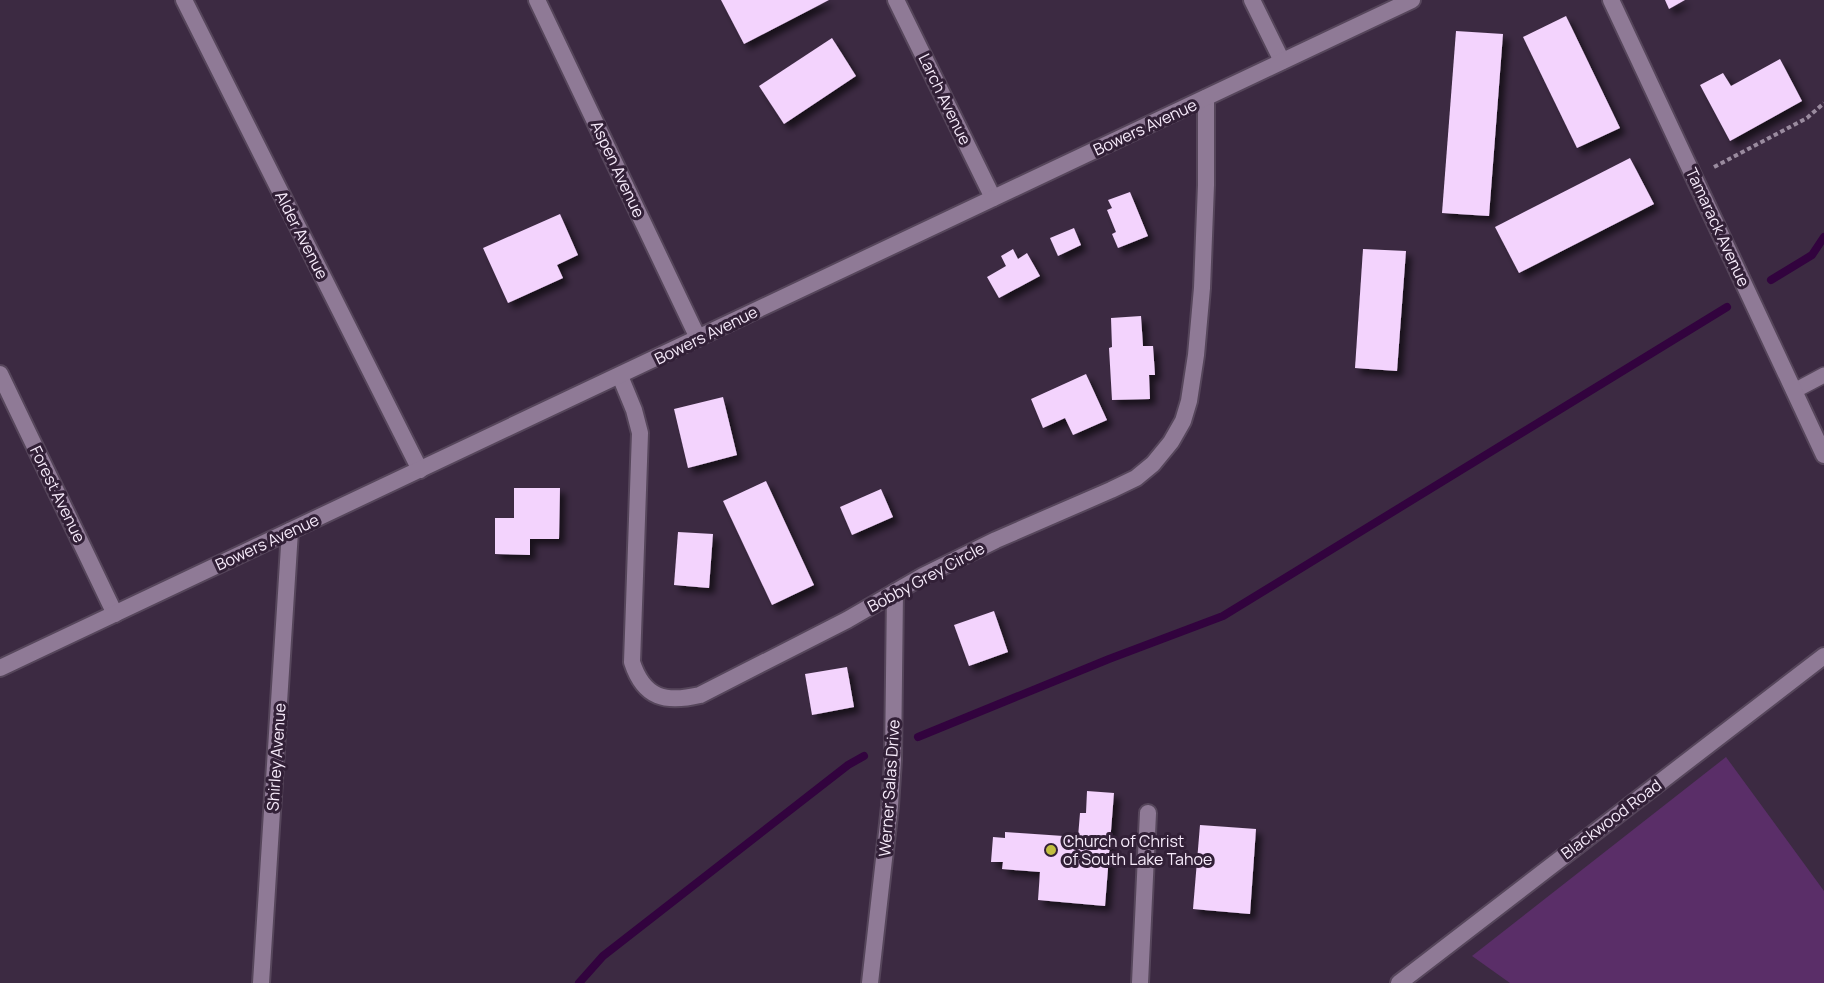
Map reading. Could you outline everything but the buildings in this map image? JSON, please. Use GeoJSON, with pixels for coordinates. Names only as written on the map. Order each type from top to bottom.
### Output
{"type":"FeatureCollection","features":[{"type":"Feature","properties":{"kind":"street","name":"Alder Avenue"},"geometry":{"type":"LineString","coordinates":[[184,0],[420,470]]}},
{"type":"Feature","properties":{"kind":"street","name":"Aspen Avenue"},"geometry":{"type":"LineString","coordinates":[[537,0],[698,338]]}},
{"type":"Feature","properties":{"kind":"street","name":"Larch Avenue"},"geometry":{"type":"LineString","coordinates":[[897,0],[993,198]]}},
{"type":"Feature","properties":{"kind":"street"},"geometry":{"type":"LineString","coordinates":[[1252,0],[1281,61]]}},
{"type":"Feature","properties":{"kind":"street","name":"Bowers Avenue"},"geometry":{"type":"LineString","coordinates":[[0,668],[1412,0]]}},
{"type":"Feature","properties":{"kind":"street","name":"Tamarack Avenue"},"geometry":{"type":"LineString","coordinates":[[1611,0],[1824,455]]}},
{"type":"Feature","properties":{"kind":"street","name":"Bobby Grey Circle"},"geometry":{"type":"LineString","coordinates":[[620,376],[634,410],[639,433],[632,662],[637,678],[650,692],[665,698],[681,699],[700,695],[847,620],[923,576],[996,540],[1136,478],[1153,464],[1171,442],[1183,421],[1189,401],[1196,355],[1202,288],[1206,185],[1206,98]]}},
{"type":"Feature","properties":{"kind":"street","name":"Forest Avenue"},"geometry":{"type":"LineString","coordinates":[[0,374],[115,614]]}},
{"type":"Feature","properties":{"kind":"street","name":"Shirley Avenue"},"geometry":{"type":"LineString","coordinates":[[261,983],[290,531]]}},
{"type":"Feature","properties":{"kind":"street","name":"Werner Salas Drive"},"geometry":{"type":"LineString","coordinates":[[870,983],[891,794],[895,592]]}},
{"type":"Feature","properties":{"kind":"street","name":"Blackwood Road"},"geometry":{"type":"LineString","coordinates":[[1399,983],[1824,656]]}},
{"type":"Feature","properties":{"kind":"street"},"geometry":{"type":"LineString","coordinates":[[1140,983],[1148,813]]}},
{"type":"Feature","properties":{"kind":"lane"},"geometry":{"type":"LineString","coordinates":[[1794,391],[1824,375]]}},
{"type":"Feature","properties":{"kind":"path"},"geometry":{"type":"LineString","coordinates":[[1695,178],[1807,117],[1824,103]]}},
{"type":"Feature","properties":{"kind":"shaded area"},"geometry":{"type":"Polygon","coordinates":[[[1726,757],[1824,891],[1824,983],[1510,983],[1472,956],[1726,757]]]}},
{"type":"Feature","properties":{"kind":"waterway"},"geometry":{"type":"LineString","coordinates":[[1771,280],[1812,255],[1824,237]]}},
{"type":"Feature","properties":{"kind":"waterway"},"geometry":{"type":"LineString","coordinates":[[918,737],[1109,659],[1223,616],[1727,307]]}},
{"type":"Feature","properties":{"kind":"waterway"},"geometry":{"type":"LineString","coordinates":[[579,983],[603,956],[848,765],[864,756]]}},
{"type":"Feature","properties":{"kind":"place","name":"Church of Christ of South Lake Tahoe"},"geometry":{"type":"Point","coordinates":[1051,850]}}]}
